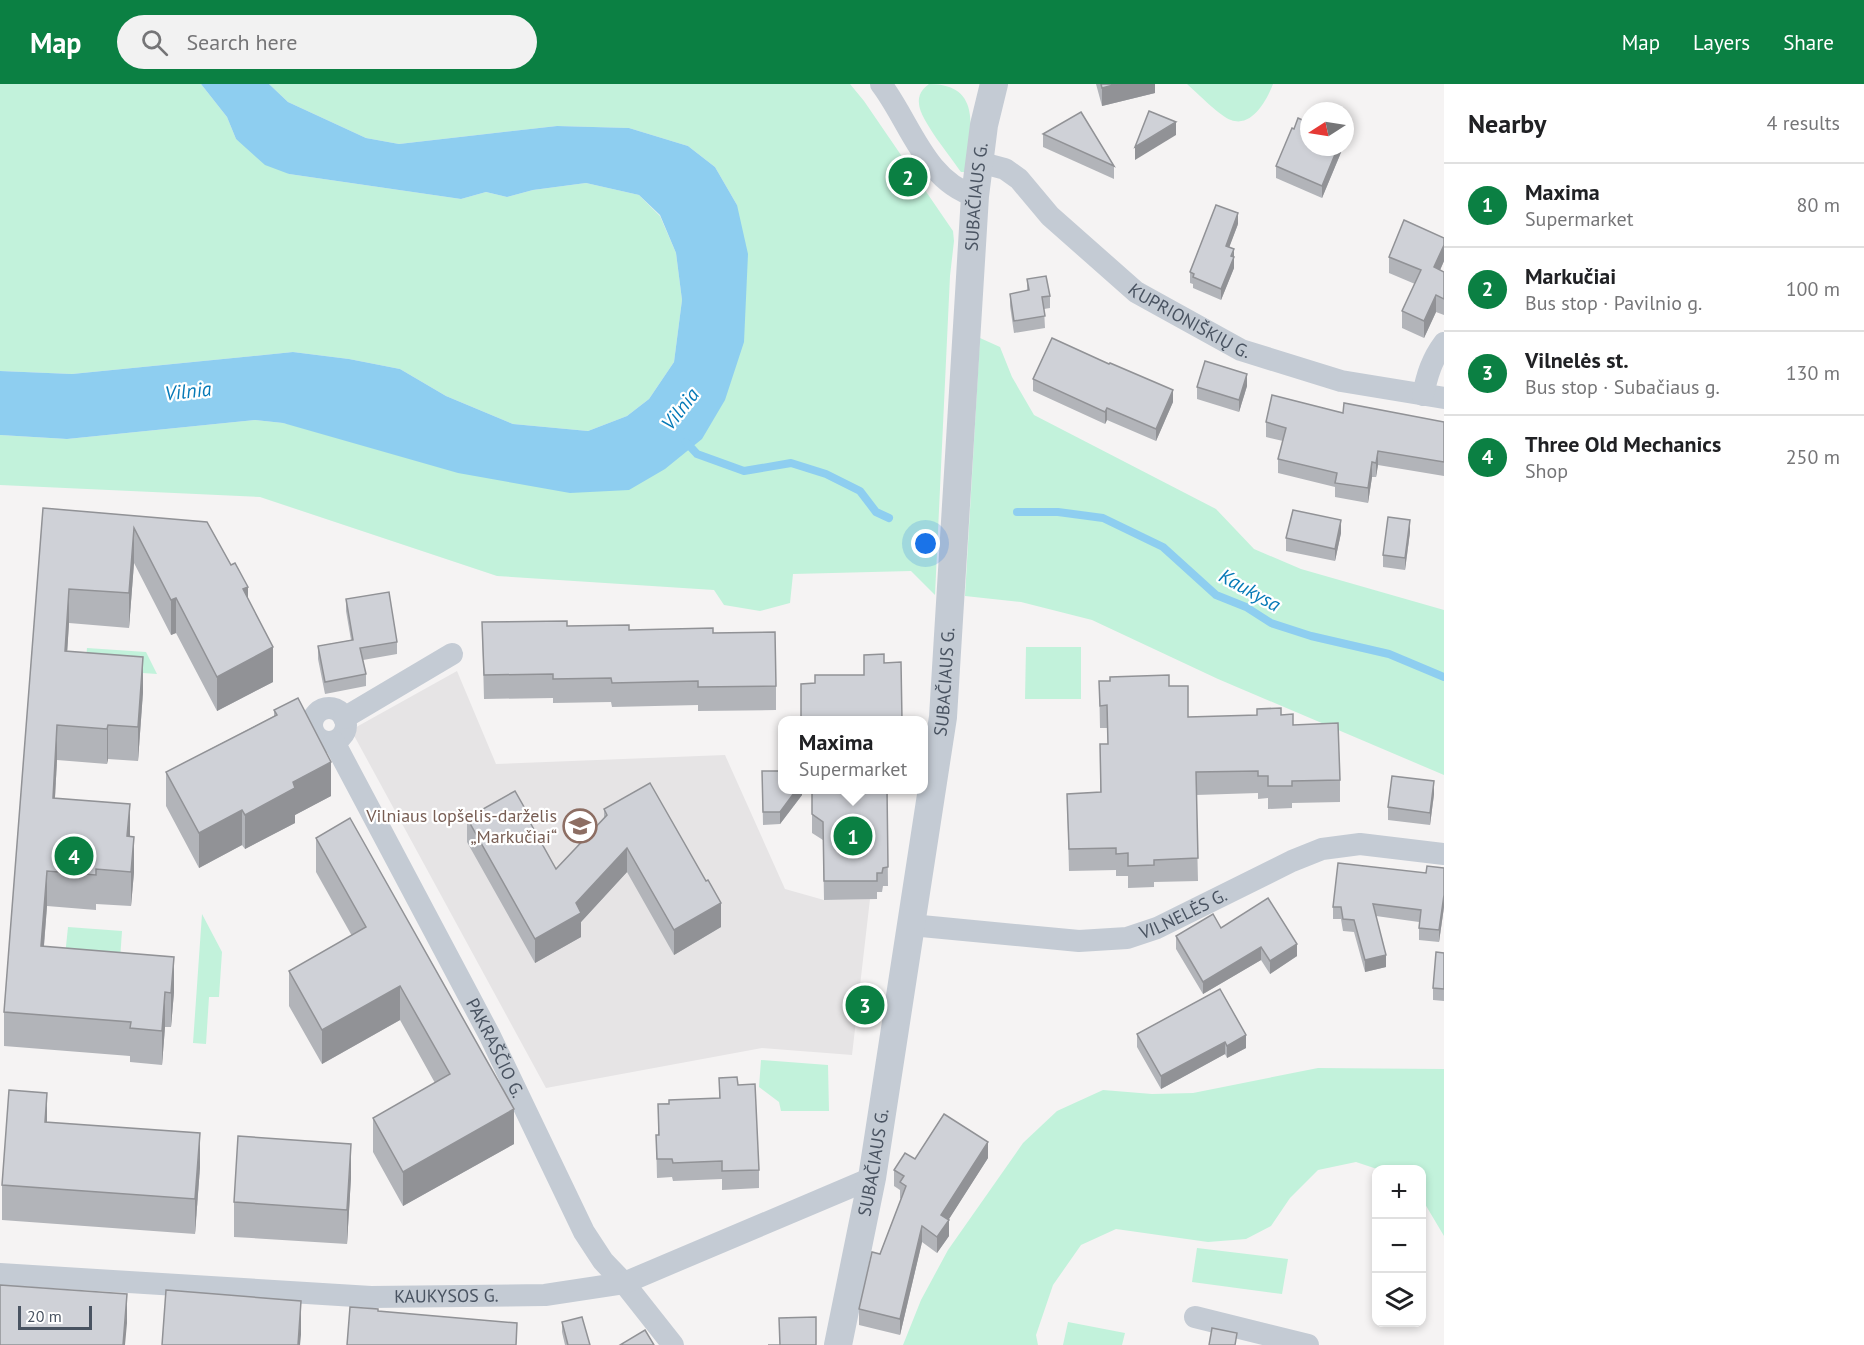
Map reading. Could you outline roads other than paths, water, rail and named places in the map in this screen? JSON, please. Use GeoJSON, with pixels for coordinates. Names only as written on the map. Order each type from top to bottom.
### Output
{"type":"FeatureCollection","features":[{"type":"Feature","properties":{"kind":"street","name":"SUBAČIAUS G."},"geometry":{"type":"LineString","coordinates":[[838,1345],[872,1178],[943,717],[975,196],[990,86]]}},
{"type":"Feature","properties":{"kind":"street"},"geometry":{"type":"LineString","coordinates":[[888,88],[926,158],[945,181],[961,192],[975,196]]}},
{"type":"Feature","properties":{"kind":"street","name":"KUPRIONIŠKIŲ G."},"geometry":{"type":"LineString","coordinates":[[979,162],[1005,169],[1019,178],[1050,216],[1136,292],[1241,350],[1341,381],[1433,397]]}},
{"type":"Feature","properties":{"kind":"street"},"geometry":{"type":"LineString","coordinates":[[1433,397],[1428,373],[1444,343]]}},
{"type":"Feature","properties":{"kind":"street"},"geometry":{"type":"LineString","coordinates":[[344,718],[452,654]]}},
{"type":"Feature","properties":{"kind":"street"},"geometry":{"type":"LineString","coordinates":[[329,708],[341,712],[346,729],[340,739],[334,741],[328,742],[316,736],[312,724],[318,712],[329,708]]}},
{"type":"Feature","properties":{"kind":"street","name":"PAKRAŠČIO G."},"geometry":{"type":"LineString","coordinates":[[334,741],[489,1036],[584,1232],[603,1261],[624,1283],[673,1345]]}},
{"type":"Feature","properties":{"kind":"street","name":"VILNELĖS G."},"geometry":{"type":"LineString","coordinates":[[911,925],[1079,941],[1127,938],[1156,928],[1292,861],[1322,849],[1360,844],[1444,854]]}},
{"type":"Feature","properties":{"kind":"street","name":"KAUKYSOS G."},"geometry":{"type":"LineString","coordinates":[[0,1274],[371,1297],[545,1295],[624,1283],[872,1178]]}},
{"type":"Feature","properties":{"kind":"street"},"geometry":{"type":"LineString","coordinates":[[1195,1317],[1308,1345]]}},
{"type":"Feature","properties":{"kind":"water","name":"Vilnia"},"geometry":{"type":"Polygon","coordinates":[[[201,84],[269,84],[288,102],[366,138],[399,144],[557,126],[629,128],[688,146],[715,167],[737,205],[748,254],[744,342],[725,400],[702,439],[665,469],[629,490],[570,493],[458,473],[283,423],[255,420],[67,439],[0,435],[0,371],[72,374],[293,352],[349,359],[400,369],[446,396],[513,424],[588,431],[627,416],[649,399],[674,362],[682,300],[676,253],[660,215],[639,195],[586,183],[533,190],[507,197],[486,192],[461,199],[289,174],[265,165],[236,139],[227,117],[201,84]]]}},
{"type":"Feature","properties":{"kind":"waterway","name":"Kaukysa"},"geometry":{"type":"LineString","coordinates":[[686,442],[697,454],[744,471],[791,463],[826,474],[860,491],[876,512],[889,518]]}},
{"type":"Feature","properties":{"kind":"waterway","name":"Kaukysa"},"geometry":{"type":"LineString","coordinates":[[1017,512],[1058,512],[1103,518],[1163,547],[1216,595],[1246,607],[1271,623],[1311,636],[1389,654],[1444,677]]}},
{"type":"Feature","properties":{"kind":"place","name":"Markučiai"},"geometry":{"type":"Point","coordinates":[908,177]}},
{"type":"Feature","properties":{"kind":"place","name":"Vilniaus lopšelis-darželis „Markučiai“"},"geometry":{"type":"Point","coordinates":[580,826]}},
{"type":"Feature","properties":{"kind":"place","name":"Maxima"},"geometry":{"type":"Point","coordinates":[853,836]}},
{"type":"Feature","properties":{"kind":"place","name":"Three Old Mechanics"},"geometry":{"type":"Point","coordinates":[74,856]}},
{"type":"Feature","properties":{"kind":"place","name":"Vilnelės st."},"geometry":{"type":"Point","coordinates":[865,1005]}}]}
